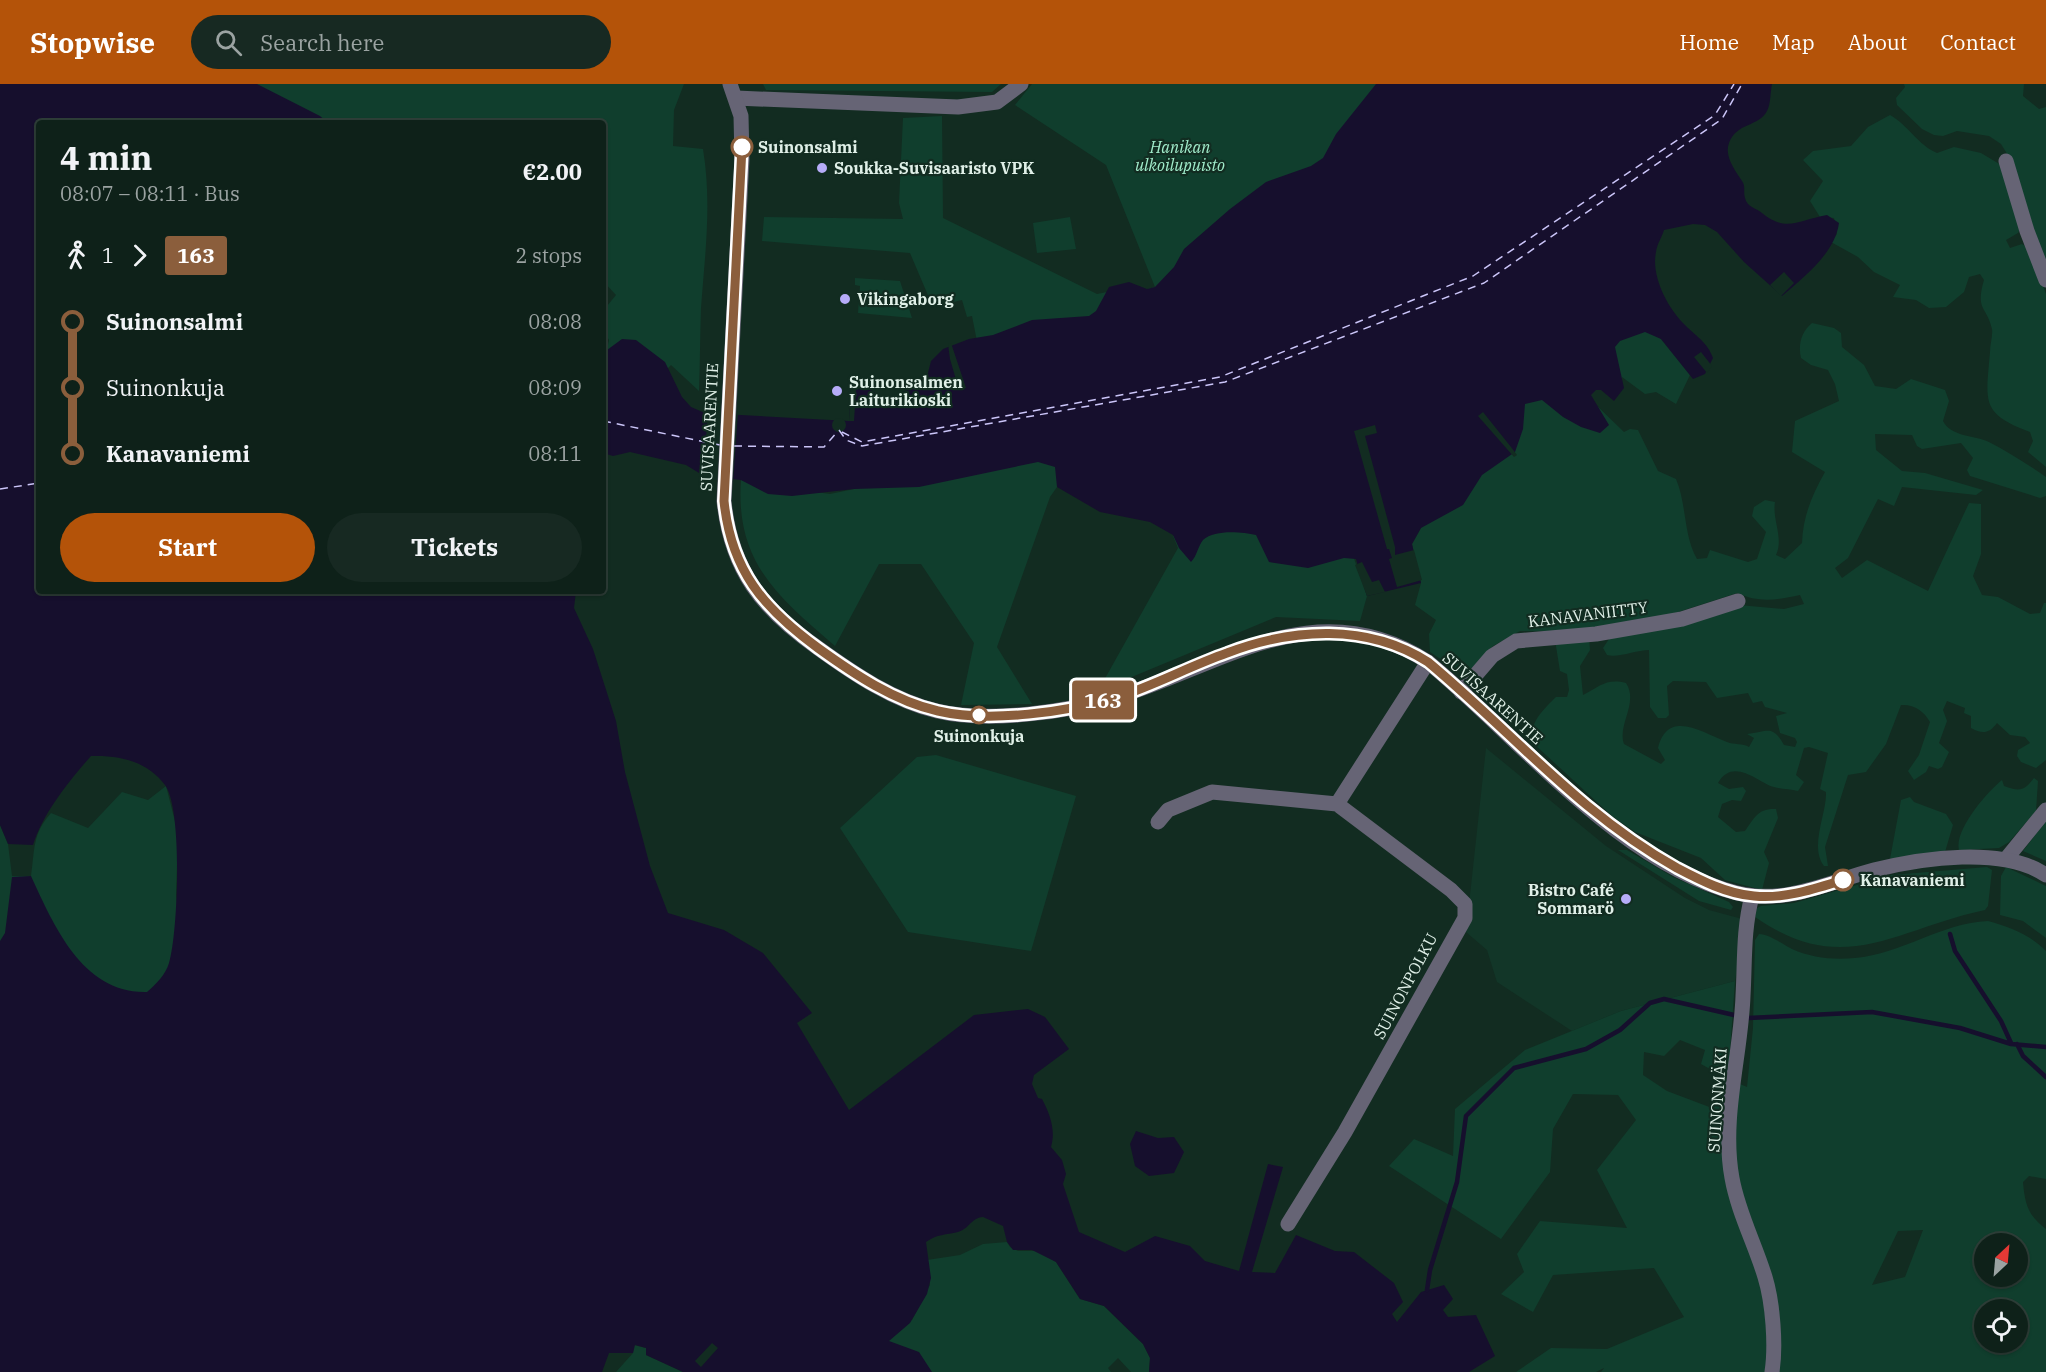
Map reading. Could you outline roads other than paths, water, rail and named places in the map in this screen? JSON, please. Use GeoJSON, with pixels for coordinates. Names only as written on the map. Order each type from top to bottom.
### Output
{"type":"FeatureCollection","features":[{"type":"Feature","properties":{"kind":"street"},"geometry":{"type":"LineString","coordinates":[[733,91],[958,107],[997,102],[1021,84]]}},
{"type":"Feature","properties":{"kind":"street","name":"SUVISAARENTIE"},"geometry":{"type":"LineString","coordinates":[[733,91],[741,116],[741,196],[724,501],[729,535],[744,574],[769,608],[800,635],[850,670],[912,703],[935,711],[953,714],[997,715],[1081,705],[1128,693],[1227,653],[1299,634],[1348,634],[1376,639],[1414,653],[1428,662],[1615,830],[1691,875],[1721,888],[1752,896],[1774,897],[1804,892],[1874,870],[1913,863],[1975,858],[2006,859],[2036,868],[2046,875]]}},
{"type":"Feature","properties":{"kind":"street"},"geometry":{"type":"LineString","coordinates":[[2006,161],[2027,231],[2046,280]]}},
{"type":"Feature","properties":{"kind":"street","name":"KANAVANIITTY"},"geometry":{"type":"LineString","coordinates":[[1461,692],[1492,656],[1516,641],[1596,634],[1682,619],[1738,601]]}},
{"type":"Feature","properties":{"kind":"street"},"geometry":{"type":"LineString","coordinates":[[1158,822],[1168,810],[1212,792],[1337,804],[1428,662]]}},
{"type":"Feature","properties":{"kind":"street","name":"SUINONPOLKU"},"geometry":{"type":"LineString","coordinates":[[1288,1224],[1345,1132],[1465,918],[1465,904],[1451,890],[1337,804]]}},
{"type":"Feature","properties":{"kind":"street"},"geometry":{"type":"LineString","coordinates":[[2006,859],[2046,810]]}},
{"type":"Feature","properties":{"kind":"street","name":"SUINONMÄKI"},"geometry":{"type":"LineString","coordinates":[[1752,896],[1746,920],[1743,995],[1729,1128],[1729,1155],[1737,1199],[1766,1280],[1775,1353],[1772,1372]]}},
{"type":"Feature","properties":{"kind":"waterway"},"geometry":{"type":"LineString","coordinates":[[1950,934],[1955,951],[2001,1021],[2011,1043]]}},
{"type":"Feature","properties":{"kind":"waterway"},"geometry":{"type":"LineString","coordinates":[[1427,1290],[1430,1270],[1457,1182],[1466,1116],[1514,1068],[1586,1049],[1620,1030],[1650,1003],[1664,999],[1734,1015]]}},
{"type":"Feature","properties":{"kind":"waterway"},"geometry":{"type":"LineString","coordinates":[[1748,1018],[1872,1012],[1960,1028],[2011,1044],[2046,1047]]}},
{"type":"Feature","properties":{"kind":"waterway"},"geometry":{"type":"LineString","coordinates":[[2017,1044],[2023,1056],[2046,1077]]}},
{"type":"Feature","properties":{"kind":"place","name":"Suinonsalmi"},"geometry":{"type":"Point","coordinates":[742,147]}},
{"type":"Feature","properties":{"kind":"place","name":"Soukka-Suvisaaristo VPK"},"geometry":{"type":"Point","coordinates":[822,168]}},
{"type":"Feature","properties":{"kind":"place","name":"Vikingaborg"},"geometry":{"type":"Point","coordinates":[845,299]}},
{"type":"Feature","properties":{"kind":"place","name":"Suinonsalmen Laiturikioski"},"geometry":{"type":"Point","coordinates":[837,391]}},
{"type":"Feature","properties":{"kind":"place","name":"Suinonkuja"},"geometry":{"type":"Point","coordinates":[979,715]}},
{"type":"Feature","properties":{"kind":"place","name":"Kanavaniemi"},"geometry":{"type":"Point","coordinates":[1843,880]}},
{"type":"Feature","properties":{"kind":"place","name":"Bistro Café Sommarö"},"geometry":{"type":"Point","coordinates":[1626,899]}},
{"type":"Feature","properties":{"kind":"park label","name":"Hanikan ulkoilupuisto"},"geometry":{"type":"Point","coordinates":[1180,156]}}]}
